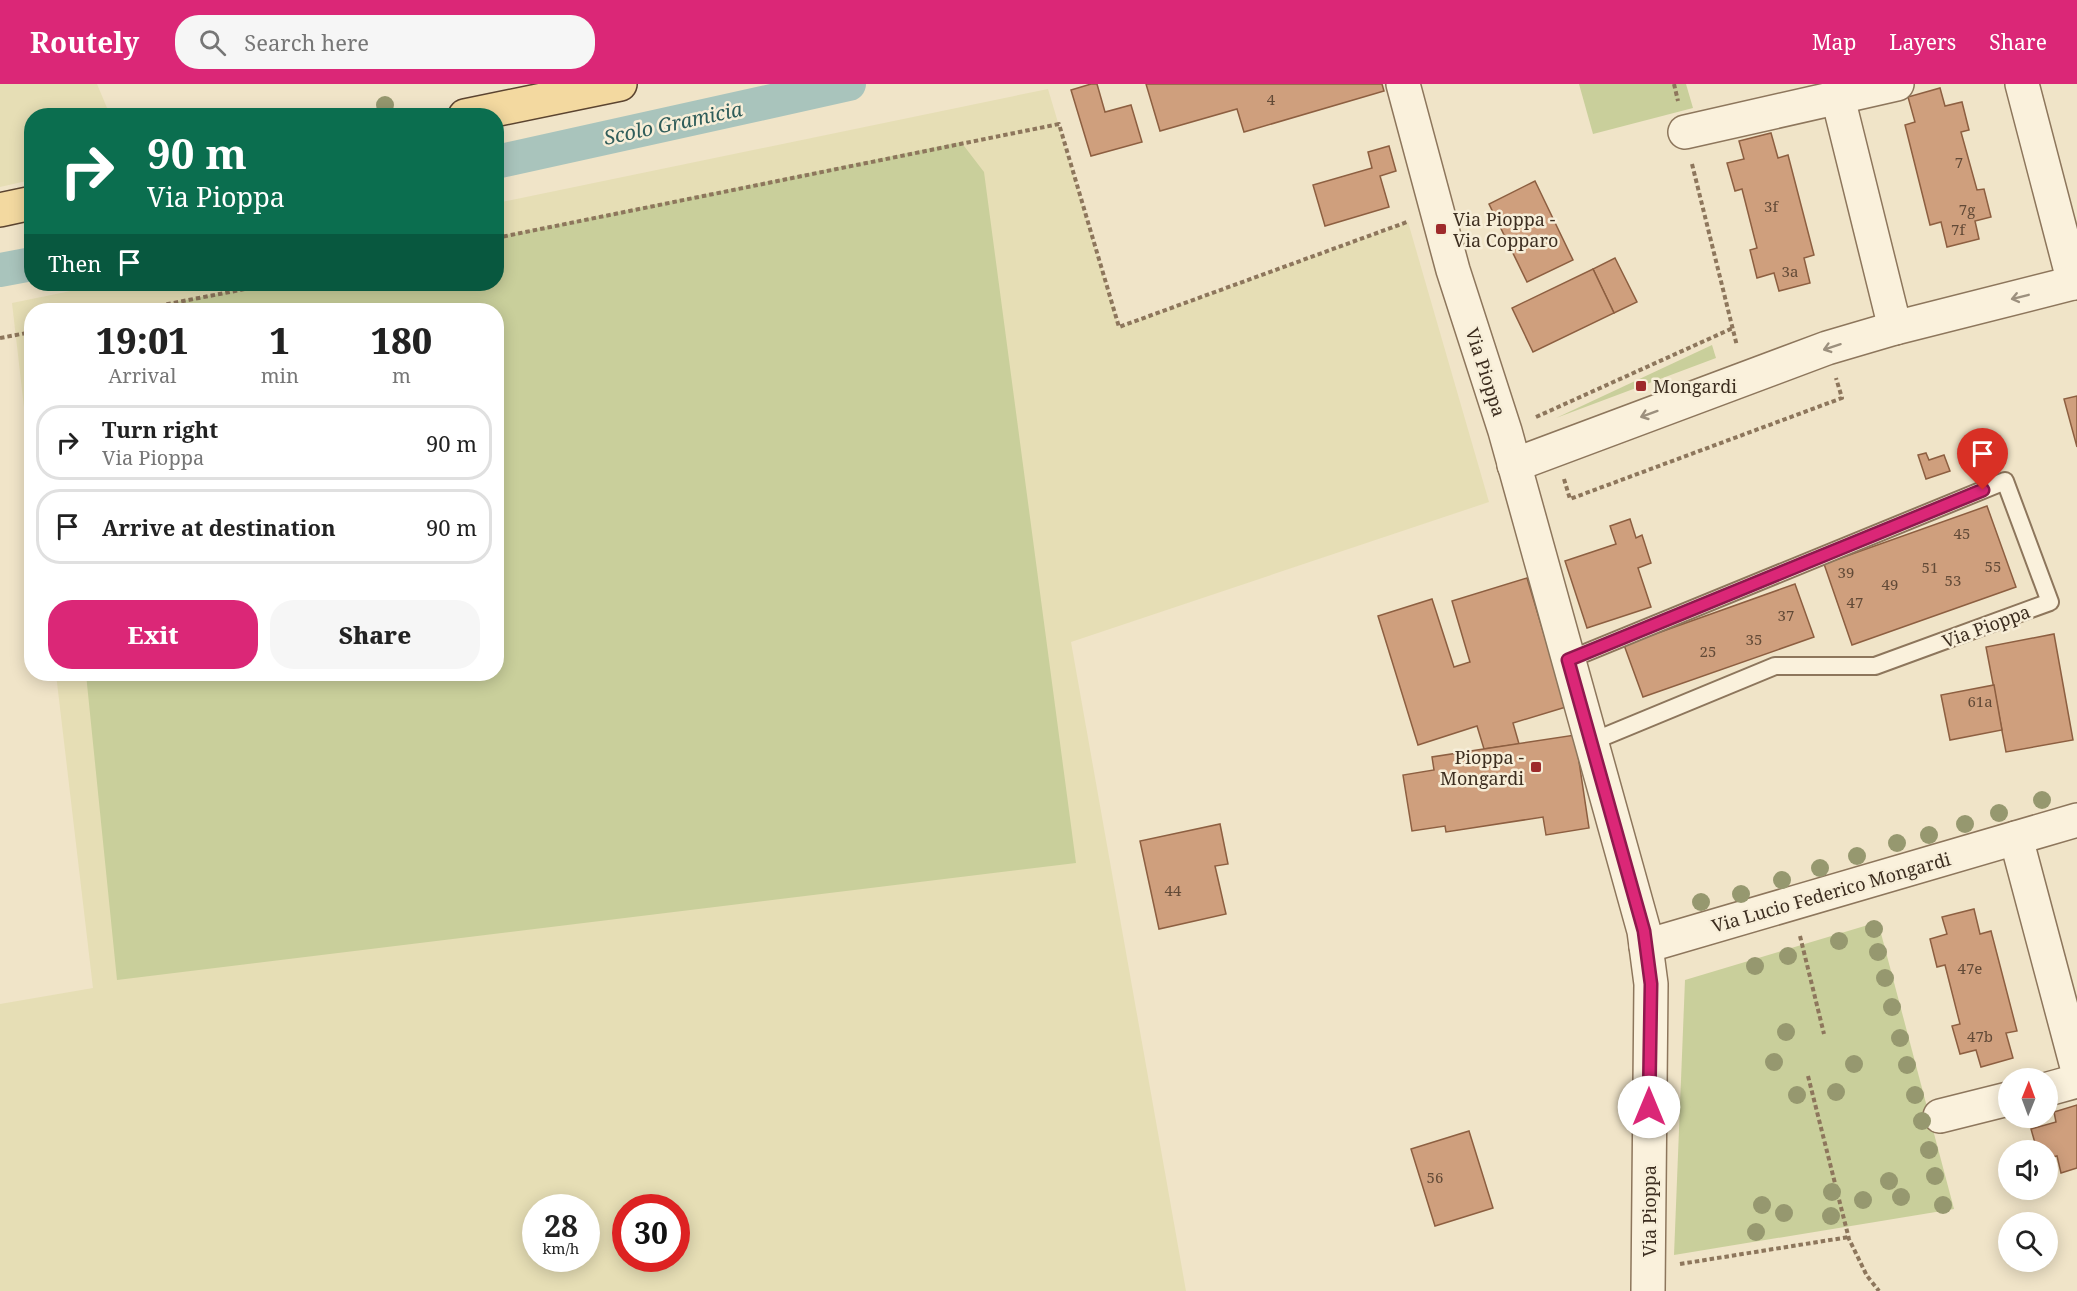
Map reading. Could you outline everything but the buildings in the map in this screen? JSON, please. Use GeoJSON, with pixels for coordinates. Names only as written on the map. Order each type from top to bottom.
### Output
{"type":"FeatureCollection","features":[{"type":"Feature","properties":{"kind":"main road"},"geometry":{"type":"LineString","coordinates":[[504,108],[620,84]]}},
{"type":"Feature","properties":{"kind":"main road"},"geometry":{"type":"LineString","coordinates":[[0,210],[24,205]]}},
{"type":"Feature","properties":{"kind":"street","name":"Via Pioppa"},"geometry":{"type":"LineString","coordinates":[[1403,84],[1453,270],[1505,431],[1646,946],[1651,984],[1648,1291]]}},
{"type":"Feature","properties":{"kind":"street"},"geometry":{"type":"LineString","coordinates":[[1685,132],[1897,84]]}},
{"type":"Feature","properties":{"kind":"street"},"geometry":{"type":"LineString","coordinates":[[1514,465],[1827,348],[1895,328],[2076,283],[2022,84]]}},
{"type":"Feature","properties":{"kind":"street"},"geometry":{"type":"LineString","coordinates":[[1838,98],[1895,328]]}},
{"type":"Feature","properties":{"kind":"street","name":"Via Lucio Federico Mongardi"},"geometry":{"type":"LineString","coordinates":[[1646,946],[2077,820]]}},
{"type":"Feature","properties":{"kind":"street"},"geometry":{"type":"LineString","coordinates":[[2016,838],[2077,1067]]}},
{"type":"Feature","properties":{"kind":"street"},"geometry":{"type":"LineString","coordinates":[[2058,1086],[2077,1081]]}},
{"type":"Feature","properties":{"kind":"street"},"geometry":{"type":"LineString","coordinates":[[1940,1116],[1998,1102]]}},
{"type":"Feature","properties":{"kind":"lane","name":"Via Pioppa"},"geometry":{"type":"LineString","coordinates":[[1568,660],[2004,481],[2050,602],[1875,666],[1775,666],[1591,742]]}},
{"type":"Feature","properties":{"kind":"path"},"geometry":{"type":"LineString","coordinates":[[1674,84],[1745,379]]}},
{"type":"Feature","properties":{"kind":"path"},"geometry":{"type":"LineString","coordinates":[[504,236],[1059,124],[1119,327],[1408,222],[1411,233]]}},
{"type":"Feature","properties":{"kind":"path"},"geometry":{"type":"LineString","coordinates":[[174,303],[235,291]]}},
{"type":"Feature","properties":{"kind":"path"},"geometry":{"type":"LineString","coordinates":[[1505,431],[1733,328]]}},
{"type":"Feature","properties":{"kind":"path"},"geometry":{"type":"LineString","coordinates":[[0,338],[24,334]]}},
{"type":"Feature","properties":{"kind":"path"},"geometry":{"type":"LineString","coordinates":[[1792,903],[1824,1035]]}},
{"type":"Feature","properties":{"kind":"path"},"geometry":{"type":"LineString","coordinates":[[1808,1076],[1849,1237],[1867,1276],[1879,1291]]}},
{"type":"Feature","properties":{"kind":"path"},"geometry":{"type":"LineString","coordinates":[[1668,1266],[1849,1237]]}},
{"type":"Feature","properties":{"kind":"shaded area"},"geometry":{"type":"Polygon","coordinates":[[[0,84],[97,84],[107,108],[24,108],[24,182],[0,187],[0,84]]]}},
{"type":"Feature","properties":{"kind":"shaded area"},"geometry":{"type":"Polygon","coordinates":[[[1048,89],[1119,327],[1408,222],[1489,502],[1071,642],[1186,1291],[0,1291],[0,1004],[93,988],[57,681],[504,681],[504,303],[24,303],[24,407],[12,303],[71,291],[504,291],[504,202],[1048,89]]]}},
{"type":"Feature","properties":{"kind":"green space"},"geometry":{"type":"Polygon","coordinates":[[[1579,84],[1686,84],[1693,108],[1593,134],[1579,84]]]}},
{"type":"Feature","properties":{"kind":"green space"},"geometry":{"type":"Polygon","coordinates":[[[961,142],[984,172],[1076,863],[117,980],[87,681],[504,681],[504,303],[171,303],[231,291],[504,291],[504,236],[961,142]]]}},
{"type":"Feature","properties":{"kind":"green space"},"geometry":{"type":"Polygon","coordinates":[[[1712,345],[1716,358],[1556,418],[1712,345]]]}},
{"type":"Feature","properties":{"kind":"green space"},"geometry":{"type":"Polygon","coordinates":[[[1878,922],[1954,1209],[1674,1255],[1685,980],[1878,922]]]}},
{"type":"Feature","properties":{"kind":"waterway","name":"Scolo Gramicia"},"geometry":{"type":"LineString","coordinates":[[504,160],[849,84]]}},
{"type":"Feature","properties":{"kind":"waterway","name":"Scolo Gramicia"},"geometry":{"type":"LineString","coordinates":[[0,270],[24,266]]}},
{"type":"Feature","properties":{"kind":"place","name":"Via Pioppa - Via Copparo"},"geometry":{"type":"Point","coordinates":[1441,229]}},
{"type":"Feature","properties":{"kind":"place","name":"Mongardi"},"geometry":{"type":"Point","coordinates":[1641,386]}},
{"type":"Feature","properties":{"kind":"place","name":"Pioppa - Mongardi"},"geometry":{"type":"Point","coordinates":[1536,767]}},
{"type":"Feature","properties":{"kind":"route"},"geometry":{"type":"LineString","coordinates":[[1649,1107],[1651,984],[1644,931],[1568,660],[1983,490]]}}]}
